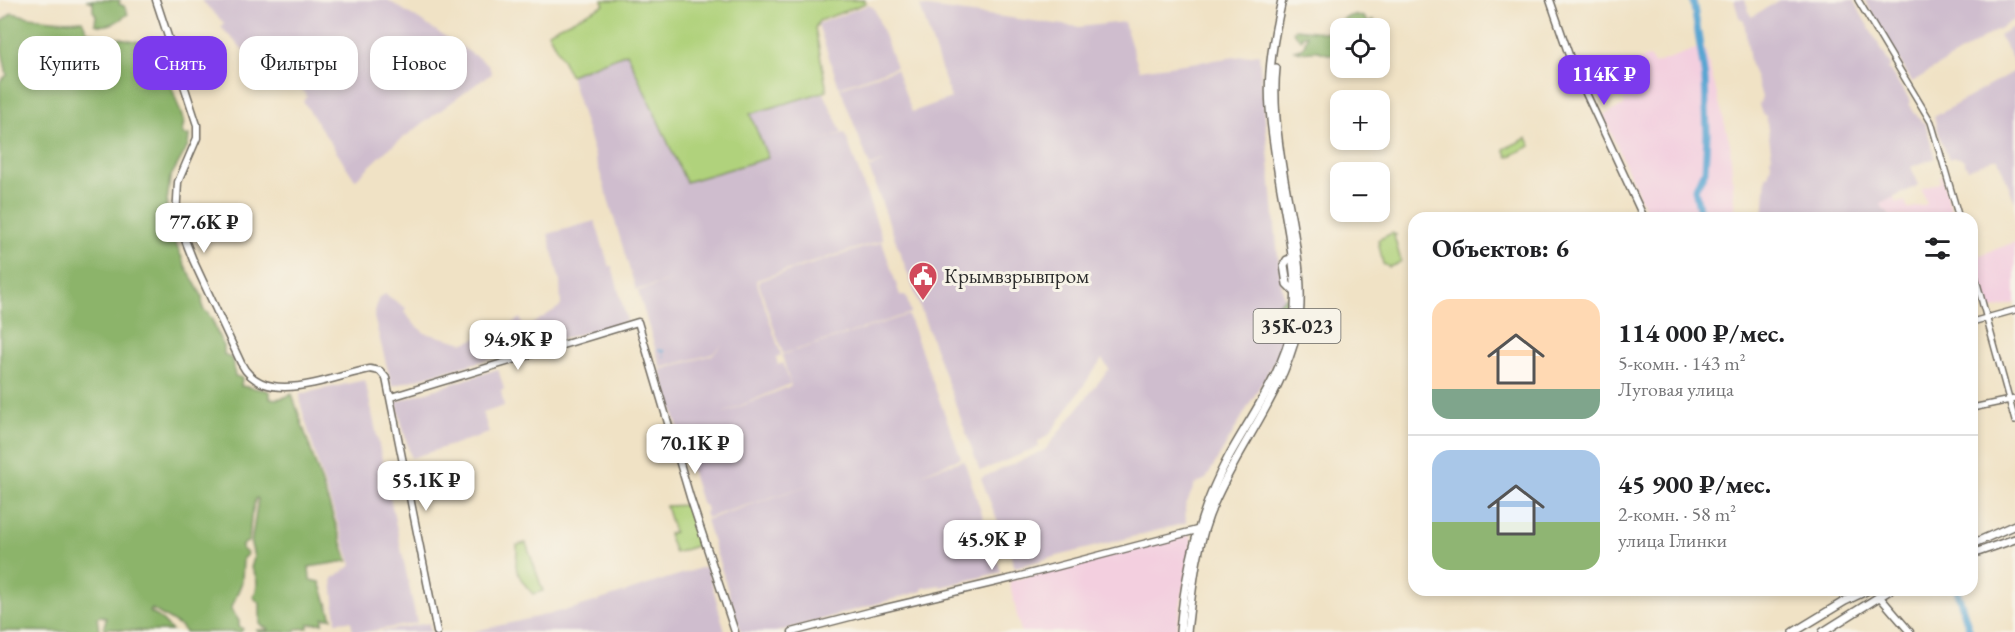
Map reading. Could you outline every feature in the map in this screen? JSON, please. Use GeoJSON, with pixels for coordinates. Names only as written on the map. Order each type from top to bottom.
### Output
{"type":"FeatureCollection","features":[{"type":"Feature","properties":{"kind":"main road"},"geometry":{"type":"LineString","coordinates":[[156,0],[197,124],[197,138],[178,182],[175,202],[177,222],[244,370],[255,381],[287,388],[370,369],[380,371],[386,378],[437,632]]}},
{"type":"Feature","properties":{"kind":"main road","name":"35К-023"},"geometry":{"type":"LineString","coordinates":[[1189,632],[1190,605],[1200,546],[1208,516],[1275,387],[1293,341],[1300,306],[1295,258],[1270,108],[1270,74],[1284,0]]}},
{"type":"Feature","properties":{"kind":"main road"},"geometry":{"type":"LineString","coordinates":[[1550,0],[1571,61],[1641,212]]}},
{"type":"Feature","properties":{"kind":"main road","name":"35К-023"},"geometry":{"type":"LineString","coordinates":[[1180,630],[1197,530],[1216,480],[1269,386],[1284,354],[1293,326],[1295,258]]}},
{"type":"Feature","properties":{"kind":"main road"},"geometry":{"type":"LineString","coordinates":[[391,397],[638,322],[690,497],[735,632]]}},
{"type":"Feature","properties":{"kind":"main road"},"geometry":{"type":"LineString","coordinates":[[1978,541],[2015,525]]}},
{"type":"Feature","properties":{"kind":"main road"},"geometry":{"type":"LineString","coordinates":[[792,632],[1197,530]]}},
{"type":"Feature","properties":{"kind":"main road"},"geometry":{"type":"LineString","coordinates":[[1978,552],[2015,539]]}},
{"type":"Feature","properties":{"kind":"main road"},"geometry":{"type":"LineString","coordinates":[[1794,632],[1855,596]]}},
{"type":"Feature","properties":{"kind":"main road"},"geometry":{"type":"LineString","coordinates":[[1823,632],[1879,596],[1910,632]]}},
{"type":"Feature","properties":{"kind":"street"},"geometry":{"type":"LineString","coordinates":[[1858,0],[1931,122],[1957,212]]}},
{"type":"Feature","properties":{"kind":"street"},"geometry":{"type":"LineString","coordinates":[[1978,285],[2012,399],[2015,421]]}},
{"type":"Feature","properties":{"kind":"street"},"geometry":{"type":"LineString","coordinates":[[1978,320],[2015,310]]}},
{"type":"Feature","properties":{"kind":"street"},"geometry":{"type":"LineString","coordinates":[[1978,407],[2012,399]]}},
{"type":"Feature","properties":{"kind":"shaded area"},"geometry":{"type":"Polygon","coordinates":[[[201,0],[388,0],[444,36],[370,36],[370,90],[467,90],[467,51],[488,64],[492,74],[387,150],[355,180],[303,101],[307,97],[302,90],[358,90],[358,36],[239,36],[239,45],[221,27],[224,23],[201,0]]]}},
{"type":"Feature","properties":{"kind":"shaded area"},"geometry":{"type":"Polygon","coordinates":[[[1734,0],[1745,0],[1751,17],[1780,0],[1853,0],[1891,66],[1888,68],[1911,102],[1908,104],[1923,123],[1925,122],[1935,158],[1911,167],[1919,185],[1880,204],[1883,211],[1887,212],[1763,212],[1766,176],[1768,176],[1772,157],[1766,116],[1762,114],[1759,105],[1762,97],[1750,62],[1744,21],[1739,17],[1734,0]]]}},
{"type":"Feature","properties":{"kind":"shaded area"},"geometry":{"type":"Polygon","coordinates":[[[1866,0],[2015,0],[2015,19],[1912,82],[1866,0]]]}},
{"type":"Feature","properties":{"kind":"shaded area"},"geometry":{"type":"Polygon","coordinates":[[[868,5],[874,8],[896,67],[839,87],[818,24],[868,5]]]}},
{"type":"Feature","properties":{"kind":"shaded area"},"geometry":{"type":"Polygon","coordinates":[[[920,6],[1079,27],[1124,22],[1139,70],[1259,54],[1277,247],[1288,334],[1206,479],[1195,484],[1185,507],[1186,523],[1015,567],[981,478],[1045,450],[1109,369],[1102,359],[1050,434],[1038,442],[1039,447],[980,471],[869,168],[886,161],[870,166],[840,88],[896,69],[912,112],[951,98],[920,6]]]}},
{"type":"Feature","properties":{"kind":"shaded area"},"geometry":{"type":"Polygon","coordinates":[[[2015,26],[2015,64],[1999,35],[2015,26]]]}},
{"type":"Feature","properties":{"kind":"shaded area"},"geometry":{"type":"Polygon","coordinates":[[[1704,46],[1730,143],[1735,212],[1647,212],[1603,115],[1624,106],[1625,64],[1649,57],[1654,64],[1704,46]]]}},
{"type":"Feature","properties":{"kind":"shaded area"},"geometry":{"type":"Polygon","coordinates":[[[627,53],[768,158],[750,114],[824,93],[842,133],[815,142],[845,133],[883,240],[756,280],[781,355],[776,357],[778,365],[783,363],[790,384],[714,417],[791,386],[782,355],[908,315],[961,458],[918,475],[964,460],[1001,572],[941,587],[940,585],[923,588],[922,591],[776,632],[741,632],[706,520],[818,482],[707,518],[705,513],[707,510],[705,505],[702,505],[660,370],[712,355],[724,343],[712,354],[661,368],[638,291],[673,280],[636,290],[570,75],[627,53]]]}},
{"type":"Feature","properties":{"kind":"shaded area"},"geometry":{"type":"Polygon","coordinates":[[[2015,71],[2015,202],[1998,159],[1968,169],[1963,159],[1954,157],[1949,159],[1934,117],[2015,71]]]}},
{"type":"Feature","properties":{"kind":"shaded area"},"geometry":{"type":"Polygon","coordinates":[[[1942,176],[1952,212],[1884,212],[1880,204],[1894,197],[1897,203],[1905,201],[1908,209],[1927,204],[1921,189],[1941,181],[1939,177],[1942,176]]]}},
{"type":"Feature","properties":{"kind":"shaded area"},"geometry":{"type":"Polygon","coordinates":[[[595,221],[609,266],[612,266],[627,321],[392,386],[374,317],[378,299],[385,294],[406,308],[404,312],[425,333],[464,343],[503,329],[520,318],[524,329],[561,306],[560,282],[548,234],[595,221]]]}},
{"type":"Feature","properties":{"kind":"shaded area"},"geometry":{"type":"Polygon","coordinates":[[[882,242],[900,295],[906,296],[911,313],[783,354],[758,281],[882,242]]]}},
{"type":"Feature","properties":{"kind":"shaded area"},"geometry":{"type":"Polygon","coordinates":[[[2015,242],[2015,303],[1990,310],[1978,268],[1978,256],[2015,242]]]}},
{"type":"Feature","properties":{"kind":"shaded area"},"geometry":{"type":"Polygon","coordinates":[[[498,369],[504,389],[501,391],[504,406],[483,413],[489,433],[411,458],[396,402],[498,369]]]}},
{"type":"Feature","properties":{"kind":"shaded area"},"geometry":{"type":"Polygon","coordinates":[[[365,380],[417,623],[366,632],[353,632],[351,621],[336,622],[332,579],[352,565],[323,480],[301,406],[300,394],[365,380]]]}},
{"type":"Feature","properties":{"kind":"shaded area"},"geometry":{"type":"Polygon","coordinates":[[[1186,535],[1192,540],[1176,632],[1021,632],[1009,581],[1186,535]]]}},
{"type":"Feature","properties":{"kind":"shaded area"},"geometry":{"type":"Polygon","coordinates":[[[707,566],[725,632],[471,632],[575,608],[707,566]]]}},
{"type":"Feature","properties":{"kind":"shaded area"},"geometry":{"type":"Polygon","coordinates":[[[429,623],[431,632],[378,632],[429,623]]]}},
{"type":"Feature","properties":{"kind":"green space"},"geometry":{"type":"Polygon","coordinates":[[[86,0],[120,0],[119,4],[124,6],[128,14],[108,25],[95,24],[96,15],[93,11],[93,2],[86,0]]]}},
{"type":"Feature","properties":{"kind":"green space"},"geometry":{"type":"Polygon","coordinates":[[[602,0],[865,0],[866,3],[819,21],[815,28],[827,91],[750,114],[768,158],[686,182],[627,53],[570,75],[548,32],[604,5],[602,0]]]}},
{"type":"Feature","properties":{"kind":"green space"},"geometry":{"type":"Polygon","coordinates":[[[12,13],[65,21],[82,20],[87,31],[107,36],[18,36],[18,90],[121,90],[121,38],[133,41],[133,90],[173,90],[184,122],[182,132],[185,136],[189,135],[188,146],[170,178],[166,209],[174,240],[202,296],[203,309],[213,322],[224,346],[224,354],[232,359],[235,376],[242,378],[241,386],[266,390],[270,392],[270,398],[273,399],[292,394],[348,561],[309,567],[310,580],[320,582],[332,618],[323,618],[323,623],[308,624],[308,628],[296,629],[295,632],[258,632],[257,630],[269,629],[260,624],[260,604],[253,597],[257,582],[251,568],[254,557],[251,544],[258,499],[256,498],[251,517],[249,541],[242,545],[242,549],[247,553],[243,558],[242,582],[231,609],[239,621],[239,626],[243,629],[241,632],[185,632],[180,626],[152,609],[150,612],[160,618],[172,631],[104,629],[106,618],[102,616],[97,617],[99,631],[97,632],[0,631],[0,81],[7,75],[2,51],[1,22],[12,13]]]}},
{"type":"Feature","properties":{"kind":"green space"},"geometry":{"type":"Polygon","coordinates":[[[1354,15],[1365,18],[1345,18],[1354,15]]]}},
{"type":"Feature","properties":{"kind":"green space"},"geometry":{"type":"Polygon","coordinates":[[[1295,29],[1330,33],[1330,54],[1318,51],[1294,50],[1304,47],[1307,35],[1303,35],[1301,40],[1293,32],[1295,29]]]}},
{"type":"Feature","properties":{"kind":"green space"},"geometry":{"type":"Polygon","coordinates":[[[1527,138],[1531,146],[1508,157],[1504,149],[1527,138]]]}},
{"type":"Feature","properties":{"kind":"green space"},"geometry":{"type":"Polygon","coordinates":[[[1392,233],[1396,235],[1394,236],[1401,261],[1389,267],[1383,264],[1378,240],[1392,233]]]}},
{"type":"Feature","properties":{"kind":"green space"},"geometry":{"type":"Polygon","coordinates":[[[1288,296],[1291,298],[1289,329],[1283,331],[1278,324],[1280,322],[1269,310],[1288,296]]]}},
{"type":"Feature","properties":{"kind":"green space"},"geometry":{"type":"Polygon","coordinates":[[[687,505],[690,507],[700,541],[696,546],[675,553],[668,534],[674,532],[666,506],[687,505]]]}},
{"type":"Feature","properties":{"kind":"green space"},"geometry":{"type":"Polygon","coordinates":[[[526,543],[543,591],[533,594],[520,577],[516,565],[517,545],[526,543]]]}},
{"type":"Feature","properties":{"kind":"waterway"},"geometry":{"type":"LineString","coordinates":[[1693,0],[1705,79],[1707,134],[1705,171],[1695,189],[1700,212]]}},
{"type":"Feature","properties":{"kind":"waterway"},"geometry":{"type":"LineString","coordinates":[[659,350],[664,351],[663,353]]}},
{"type":"Feature","properties":{"kind":"waterway"},"geometry":{"type":"LineString","coordinates":[[1959,596],[1970,632]]}},
{"type":"Feature","properties":{"kind":"place","name":"Крымвзрывпром"},"geometry":{"type":"Point","coordinates":[923,302]}}]}
